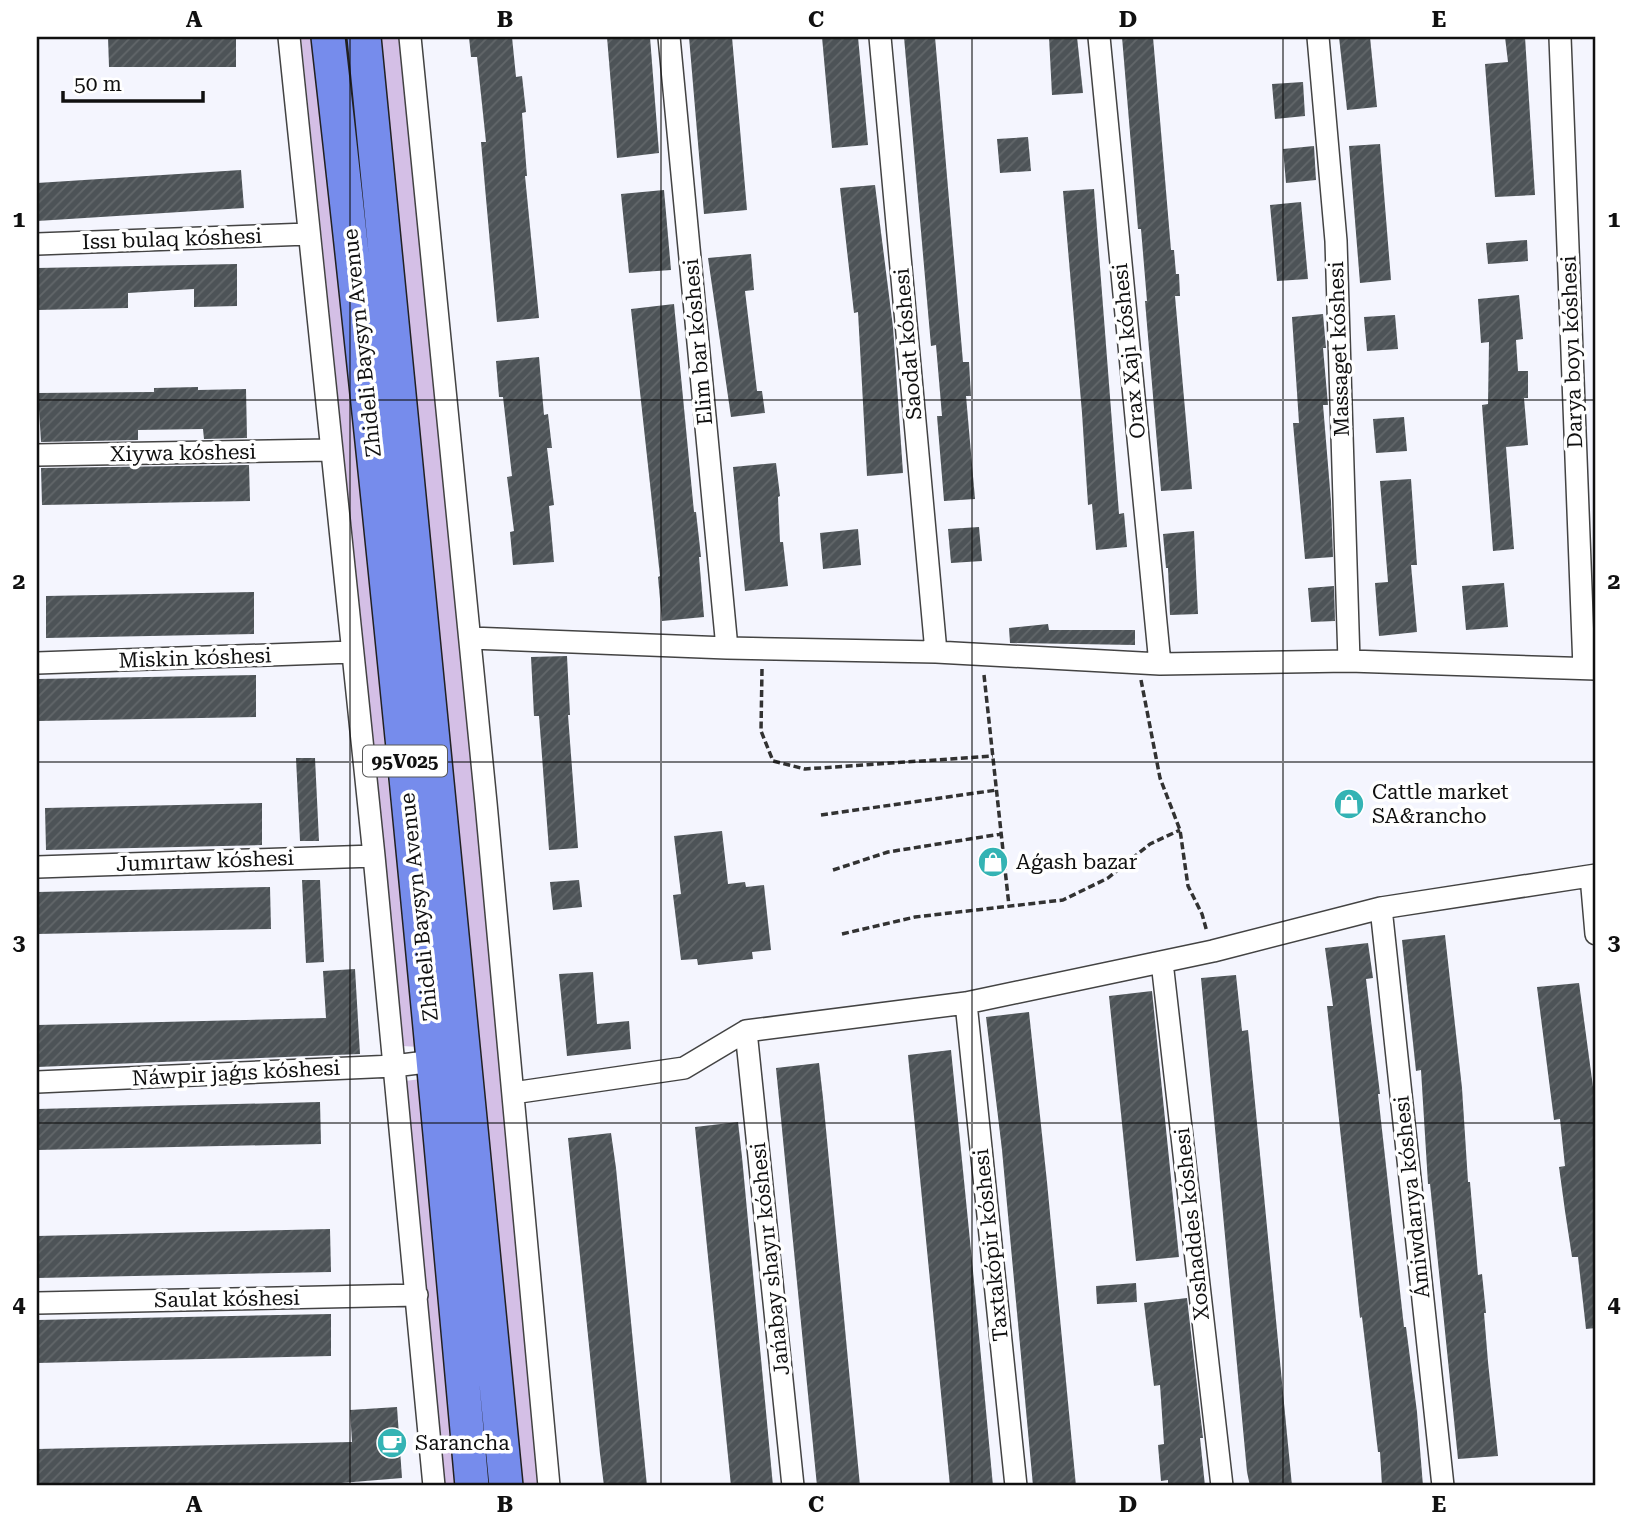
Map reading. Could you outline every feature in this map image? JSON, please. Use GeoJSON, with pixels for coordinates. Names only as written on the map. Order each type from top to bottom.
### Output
{"type":"FeatureCollection","features":[{"type":"Feature","properties":{"kind":"main road","name":"Zhideli Baysyn Avenue"},"geometry":{"type":"LineString","coordinates":[[328,37],[367,377],[434,1060],[472,1486]]}},
{"type":"Feature","properties":{"kind":"main road","name":"Zhideli Baysyn Avenue"},"geometry":{"type":"LineString","coordinates":[[364,37],[506,1486]]}},
{"type":"Feature","properties":{"kind":"street"},"geometry":{"type":"LineString","coordinates":[[289,37],[374,856],[434,1486]]}},
{"type":"Feature","properties":{"kind":"street"},"geometry":{"type":"LineString","coordinates":[[410,37],[470,638],[549,1486]]}},
{"type":"Feature","properties":{"kind":"street","name":"Elim bar kóshesi"},"geometry":{"type":"LineString","coordinates":[[669,37],[727,648]]}},
{"type":"Feature","properties":{"kind":"street","name":"Saodat kóshesi"},"geometry":{"type":"LineString","coordinates":[[880,37],[936,652]]}},
{"type":"Feature","properties":{"kind":"street","name":"Orax Xajı kóshesi"},"geometry":{"type":"LineString","coordinates":[[1099,37],[1160,664]]}},
{"type":"Feature","properties":{"kind":"street","name":"Massaget kóshesi"},"geometry":{"type":"LineString","coordinates":[[1318,37],[1336,241],[1349,661]]}},
{"type":"Feature","properties":{"kind":"street","name":"Darya boyı kóshesi"},"geometry":{"type":"LineString","coordinates":[[1560,37],[1590,668]]}},
{"type":"Feature","properties":{"kind":"street","name":"Issı bulaq kóshesi"},"geometry":{"type":"LineString","coordinates":[[37,244],[308,234]]}},
{"type":"Feature","properties":{"kind":"street","name":"Xiywa kóshesi"},"geometry":{"type":"LineString","coordinates":[[37,455],[330,450]]}},
{"type":"Feature","properties":{"kind":"street"},"geometry":{"type":"LineString","coordinates":[[470,638],[727,648],[936,652],[1160,664],[1349,661],[1590,668]]}},
{"type":"Feature","properties":{"kind":"street","name":"Miskin kóshesi"},"geometry":{"type":"LineString","coordinates":[[37,663],[352,652]]}},
{"type":"Feature","properties":{"kind":"street","name":"Jumırtaw kóshesi"},"geometry":{"type":"LineString","coordinates":[[37,867],[374,856]]}},
{"type":"Feature","properties":{"kind":"street"},"geometry":{"type":"LineString","coordinates":[[513,1093],[684,1068],[746,1031],[966,1003],[1213,951],[1381,908],[1593,876],[1596,934]]}},
{"type":"Feature","properties":{"kind":"street","name":"Ámiwdarıya kóshesi"},"geometry":{"type":"LineString","coordinates":[[1381,908],[1443,1486]]}},
{"type":"Feature","properties":{"kind":"street","name":"Xoshaddes kóshesi"},"geometry":{"type":"LineString","coordinates":[[1163,962],[1222,1486]]}},
{"type":"Feature","properties":{"kind":"street","name":"Taxtakópir kóshesi"},"geometry":{"type":"LineString","coordinates":[[966,1003],[1016,1486]]}},
{"type":"Feature","properties":{"kind":"street","name":"Jańabay shayır kóshesi"},"geometry":{"type":"LineString","coordinates":[[746,1031],[793,1486]]}},
{"type":"Feature","properties":{"kind":"street","name":"Náwpir jaǵıs kóshesi"},"geometry":{"type":"LineString","coordinates":[[37,1082],[394,1066],[434,1060]]}},
{"type":"Feature","properties":{"kind":"street","name":"Saulat kóshesi"},"geometry":{"type":"LineString","coordinates":[[37,1303],[417,1295]]}},
{"type":"Feature","properties":{"kind":"path"},"geometry":{"type":"LineString","coordinates":[[761,649],[761,731],[773,761],[805,769],[993,756]]}},
{"type":"Feature","properties":{"kind":"path"},"geometry":{"type":"LineString","coordinates":[[982,655],[1009,906]]}},
{"type":"Feature","properties":{"kind":"path"},"geometry":{"type":"LineString","coordinates":[[1138,663],[1160,778],[1180,830],[1188,886],[1202,915],[1213,951]]}},
{"type":"Feature","properties":{"kind":"path"},"geometry":{"type":"LineString","coordinates":[[821,814],[997,790]]}},
{"type":"Feature","properties":{"kind":"path"},"geometry":{"type":"LineString","coordinates":[[842,934],[915,917],[1063,900],[1108,878],[1150,844],[1180,830]]}},
{"type":"Feature","properties":{"kind":"path"},"geometry":{"type":"LineString","coordinates":[[833,870],[888,852],[1001,834]]}},
{"type":"Feature","properties":{"kind":"shaded area"},"geometry":{"type":"Polygon","coordinates":[[[301,37],[316,37],[358,429],[388,782],[419,1047],[402,1046],[301,37]]]}},
{"type":"Feature","properties":{"kind":"shaded area"},"geometry":{"type":"Polygon","coordinates":[[[376,37],[402,37],[540,1486],[520,1486],[376,37]]]}},
{"type":"Feature","properties":{"kind":"shaded area"},"geometry":{"type":"Polygon","coordinates":[[[421,1079],[460,1486],[444,1486],[405,1081],[421,1079]]]}},
{"type":"Feature","properties":{"kind":"building"},"geometry":{"type":"Polygon","coordinates":[[[108,37],[236,37],[236,67],[109,67],[108,37]]]}},
{"type":"Feature","properties":{"kind":"building"},"geometry":{"type":"Polygon","coordinates":[[[469,37],[512,37],[516,77],[522,76],[526,112],[522,113],[525,176],[539,318],[497,322],[481,142],[486,142],[477,57],[471,57],[469,37]]]}},
{"type":"Feature","properties":{"kind":"building"},"geometry":{"type":"Polygon","coordinates":[[[607,37],[650,37],[659,153],[617,158],[607,37]]]}},
{"type":"Feature","properties":{"kind":"building"},"geometry":{"type":"Polygon","coordinates":[[[689,37],[732,37],[747,210],[704,214],[689,37]]]}},
{"type":"Feature","properties":{"kind":"building"},"geometry":{"type":"Polygon","coordinates":[[[822,37],[858,37],[868,145],[832,148],[822,37]]]}},
{"type":"Feature","properties":{"kind":"building"},"geometry":{"type":"Polygon","coordinates":[[[904,37],[935,37],[963,362],[969,362],[971,396],[966,396],[975,499],[944,501],[937,416],[942,416],[936,345],[931,346],[904,37]]]}},
{"type":"Feature","properties":{"kind":"building"},"geometry":{"type":"Polygon","coordinates":[[[1049,37],[1077,37],[1083,93],[1052,95],[1049,37]]]}},
{"type":"Feature","properties":{"kind":"building"},"geometry":{"type":"Polygon","coordinates":[[[1122,37],[1153,37],[1171,250],[1174,250],[1176,274],[1179,274],[1180,296],[1175,296],[1192,489],[1161,491],[1141,229],[1138,229],[1122,37]]]}},
{"type":"Feature","properties":{"kind":"building"},"geometry":{"type":"Polygon","coordinates":[[[1339,37],[1370,37],[1377,107],[1347,110],[1339,37]]]}},
{"type":"Feature","properties":{"kind":"building"},"geometry":{"type":"Polygon","coordinates":[[[1505,37],[1525,37],[1535,195],[1495,197],[1485,64],[1508,62],[1505,37]]]}},
{"type":"Feature","properties":{"kind":"building"},"geometry":{"type":"Polygon","coordinates":[[[1303,82],[1305,116],[1275,119],[1272,84],[1303,82]]]}},
{"type":"Feature","properties":{"kind":"building"},"geometry":{"type":"Polygon","coordinates":[[[1028,137],[1031,171],[1000,173],[997,139],[1028,137]]]}},
{"type":"Feature","properties":{"kind":"building"},"geometry":{"type":"Polygon","coordinates":[[[1380,144],[1391,280],[1360,283],[1349,146],[1380,144]]]}},
{"type":"Feature","properties":{"kind":"building"},"geometry":{"type":"Polygon","coordinates":[[[1314,146],[1316,180],[1286,183],[1283,149],[1314,146]]]}},
{"type":"Feature","properties":{"kind":"building"},"geometry":{"type":"Polygon","coordinates":[[[241,170],[244,208],[37,221],[37,183],[241,170]]]}},
{"type":"Feature","properties":{"kind":"building"},"geometry":{"type":"Polygon","coordinates":[[[875,185],[893,327],[903,473],[867,476],[858,312],[854,313],[840,188],[875,185]]]}},
{"type":"Feature","properties":{"kind":"building"},"geometry":{"type":"Polygon","coordinates":[[[1094,189],[1119,514],[1124,513],[1127,547],[1096,550],[1092,504],[1088,505],[1063,191],[1094,189]]]}},
{"type":"Feature","properties":{"kind":"building"},"geometry":{"type":"Polygon","coordinates":[[[664,190],[671,270],[629,273],[621,194],[664,190]]]}},
{"type":"Feature","properties":{"kind":"building"},"geometry":{"type":"Polygon","coordinates":[[[1301,202],[1308,279],[1277,281],[1270,205],[1301,202]]]}},
{"type":"Feature","properties":{"kind":"building"},"geometry":{"type":"Polygon","coordinates":[[[1527,240],[1528,261],[1488,264],[1486,243],[1527,240]]]}},
{"type":"Feature","properties":{"kind":"building"},"geometry":{"type":"Polygon","coordinates":[[[751,254],[754,290],[745,291],[757,391],[762,391],[765,413],[731,417],[708,258],[751,254]]]}},
{"type":"Feature","properties":{"kind":"building"},"geometry":{"type":"Polygon","coordinates":[[[237,264],[237,306],[194,307],[194,289],[128,293],[128,308],[37,310],[37,268],[237,264]]]}},
{"type":"Feature","properties":{"kind":"building"},"geometry":{"type":"Polygon","coordinates":[[[1519,295],[1523,339],[1516,340],[1518,371],[1528,371],[1528,398],[1524,398],[1528,445],[1506,447],[1514,549],[1493,551],[1482,405],[1488,404],[1489,342],[1481,343],[1478,299],[1519,295]]]}},
{"type":"Feature","properties":{"kind":"building"},"geometry":{"type":"Polygon","coordinates":[[[674,304],[694,512],[701,557],[704,617],[662,621],[660,576],[631,309],[674,304]]]}},
{"type":"Feature","properties":{"kind":"building"},"geometry":{"type":"Polygon","coordinates":[[[1323,314],[1328,405],[1323,405],[1333,557],[1305,559],[1293,423],[1299,423],[1292,317],[1323,314]]]}},
{"type":"Feature","properties":{"kind":"building"},"geometry":{"type":"Polygon","coordinates":[[[1395,315],[1398,349],[1367,351],[1364,317],[1395,315]]]}},
{"type":"Feature","properties":{"kind":"building"},"geometry":{"type":"Polygon","coordinates":[[[539,357],[544,415],[548,414],[552,448],[547,448],[554,505],[549,506],[554,562],[513,565],[510,532],[514,531],[507,477],[512,476],[496,361],[539,357]]]}},
{"type":"Feature","properties":{"kind":"building"},"geometry":{"type":"Polygon","coordinates":[[[198,387],[198,390],[246,389],[247,438],[204,439],[203,429],[138,430],[138,440],[41,442],[38,393],[154,392],[154,388],[198,387]]]}},
{"type":"Feature","properties":{"kind":"building"},"geometry":{"type":"Polygon","coordinates":[[[1404,417],[1407,451],[1376,453],[1373,419],[1404,417]]]}},
{"type":"Feature","properties":{"kind":"building"},"geometry":{"type":"Polygon","coordinates":[[[776,463],[780,496],[780,542],[783,542],[788,586],[745,591],[733,467],[776,463]]]}},
{"type":"Feature","properties":{"kind":"building"},"geometry":{"type":"Polygon","coordinates":[[[249,465],[250,501],[42,505],[41,468],[249,465]]]}},
{"type":"Feature","properties":{"kind":"building"},"geometry":{"type":"Polygon","coordinates":[[[1411,479],[1417,565],[1411,565],[1417,632],[1379,636],[1375,583],[1388,582],[1380,481],[1411,479]]]}},
{"type":"Feature","properties":{"kind":"building"},"geometry":{"type":"Polygon","coordinates":[[[979,527],[982,561],[951,563],[948,529],[979,527]]]}},
{"type":"Feature","properties":{"kind":"building"},"geometry":{"type":"Polygon","coordinates":[[[858,529],[861,565],[823,569],[820,533],[858,529]]]}},
{"type":"Feature","properties":{"kind":"building"},"geometry":{"type":"Polygon","coordinates":[[[1194,531],[1198,614],[1170,615],[1163,534],[1194,531]]]}},
{"type":"Feature","properties":{"kind":"building"},"geometry":{"type":"Polygon","coordinates":[[[1504,583],[1508,627],[1466,630],[1462,586],[1504,583]]]}},
{"type":"Feature","properties":{"kind":"building"},"geometry":{"type":"Polygon","coordinates":[[[1334,586],[1335,621],[1311,622],[1308,588],[1334,586]]]}},
{"type":"Feature","properties":{"kind":"building"},"geometry":{"type":"Polygon","coordinates":[[[254,592],[254,634],[46,638],[46,596],[254,592]]]}},
{"type":"Feature","properties":{"kind":"building"},"geometry":{"type":"Polygon","coordinates":[[[1048,624],[1049,630],[1135,630],[1135,645],[1010,643],[1009,628],[1048,624]]]}},
{"type":"Feature","properties":{"kind":"building"},"geometry":{"type":"Polygon","coordinates":[[[567,656],[568,715],[578,848],[549,850],[539,716],[534,716],[531,657],[567,656]]]}},
{"type":"Feature","properties":{"kind":"building"},"geometry":{"type":"Polygon","coordinates":[[[256,675],[256,717],[37,721],[37,679],[256,675]]]}},
{"type":"Feature","properties":{"kind":"building"},"geometry":{"type":"Polygon","coordinates":[[[296,758],[315,758],[319,841],[300,841],[296,758]]]}},
{"type":"Feature","properties":{"kind":"building"},"geometry":{"type":"Polygon","coordinates":[[[262,803],[262,845],[46,850],[45,808],[262,803]]]}},
{"type":"Feature","properties":{"kind":"building"},"geometry":{"type":"Polygon","coordinates":[[[722,831],[728,884],[745,882],[746,887],[764,885],[771,950],[752,952],[753,959],[698,965],[697,959],[681,960],[673,895],[681,894],[674,836],[722,831]]]}},
{"type":"Feature","properties":{"kind":"building"},"geometry":{"type":"Polygon","coordinates":[[[302,880],[320,880],[324,962],[306,963],[302,880]]]}},
{"type":"Feature","properties":{"kind":"building"},"geometry":{"type":"Polygon","coordinates":[[[579,880],[582,907],[553,910],[550,882],[579,880]]]}},
{"type":"Feature","properties":{"kind":"building"},"geometry":{"type":"Polygon","coordinates":[[[270,887],[271,929],[37,934],[37,892],[270,887]]]}},
{"type":"Feature","properties":{"kind":"building"},"geometry":{"type":"Polygon","coordinates":[[[1445,935],[1462,1088],[1478,1275],[1482,1274],[1486,1313],[1488,1362],[1498,1456],[1458,1459],[1428,1184],[1421,1070],[1416,1071],[1402,940],[1445,935]]]}},
{"type":"Feature","properties":{"kind":"building"},"geometry":{"type":"Polygon","coordinates":[[[1368,943],[1373,978],[1366,979],[1404,1327],[1417,1412],[1423,1486],[1382,1486],[1380,1452],[1362,1317],[1360,1318],[1327,1006],[1333,1006],[1325,948],[1368,943]]]}},
{"type":"Feature","properties":{"kind":"building"},"geometry":{"type":"Polygon","coordinates":[[[355,969],[360,1054],[37,1067],[37,1025],[326,1018],[323,971],[355,969]]]}},
{"type":"Feature","properties":{"kind":"building"},"geometry":{"type":"Polygon","coordinates":[[[593,972],[597,1024],[629,1021],[631,1049],[567,1056],[559,974],[593,972]]]}},
{"type":"Feature","properties":{"kind":"building"},"geometry":{"type":"Polygon","coordinates":[[[1236,975],[1242,1031],[1248,1030],[1292,1486],[1250,1486],[1247,1472],[1201,978],[1236,975]]]}},
{"type":"Feature","properties":{"kind":"building"},"geometry":{"type":"Polygon","coordinates":[[[1579,983],[1596,1109],[1596,1328],[1586,1329],[1578,1257],[1572,1257],[1565,1211],[1559,1167],[1565,1166],[1560,1119],[1554,1120],[1537,987],[1579,983]]]}},
{"type":"Feature","properties":{"kind":"building"},"geometry":{"type":"Polygon","coordinates":[[[1152,991],[1179,1257],[1136,1261],[1109,996],[1152,991]]]}},
{"type":"Feature","properties":{"kind":"building"},"geometry":{"type":"Polygon","coordinates":[[[1029,1012],[1076,1486],[1033,1486],[1002,1150],[986,1017],[1029,1012]]]}},
{"type":"Feature","properties":{"kind":"building"},"geometry":{"type":"Polygon","coordinates":[[[951,1050],[993,1486],[950,1486],[908,1055],[951,1050]]]}},
{"type":"Feature","properties":{"kind":"building"},"geometry":{"type":"Polygon","coordinates":[[[819,1063],[860,1486],[817,1486],[776,1068],[819,1063]]]}},
{"type":"Feature","properties":{"kind":"building"},"geometry":{"type":"Polygon","coordinates":[[[320,1102],[321,1144],[37,1150],[37,1109],[320,1102]]]}},
{"type":"Feature","properties":{"kind":"building"},"geometry":{"type":"Polygon","coordinates":[[[738,1122],[773,1486],[731,1486],[695,1127],[738,1122]]]}},
{"type":"Feature","properties":{"kind":"building"},"geometry":{"type":"Polygon","coordinates":[[[611,1133],[647,1486],[604,1486],[600,1454],[568,1138],[611,1133]]]}},
{"type":"Feature","properties":{"kind":"building"},"geometry":{"type":"Polygon","coordinates":[[[330,1229],[331,1272],[37,1278],[37,1236],[330,1229]]]}},
{"type":"Feature","properties":{"kind":"building"},"geometry":{"type":"Polygon","coordinates":[[[1136,1283],[1137,1302],[1097,1304],[1096,1286],[1136,1283]]]}},
{"type":"Feature","properties":{"kind":"building"},"geometry":{"type":"Polygon","coordinates":[[[1187,1298],[1203,1438],[1200,1438],[1205,1486],[1168,1486],[1168,1480],[1161,1481],[1158,1445],[1164,1444],[1160,1385],[1154,1386],[1144,1303],[1187,1298]]]}},
{"type":"Feature","properties":{"kind":"building"},"geometry":{"type":"Polygon","coordinates":[[[331,1314],[331,1356],[37,1363],[37,1320],[331,1314]]]}},
{"type":"Feature","properties":{"kind":"building"},"geometry":{"type":"Polygon","coordinates":[[[397,1407],[402,1478],[329,1484],[37,1486],[37,1449],[352,1442],[350,1410],[397,1407]]]}},
{"type":"Feature","properties":{"kind":"place","name":"Cattle market SA&rancho"},"geometry":{"type":"Point","coordinates":[1349,804]}},
{"type":"Feature","properties":{"kind":"place","name":"Aǵash bazar"},"geometry":{"type":"Point","coordinates":[993,862]}},
{"type":"Feature","properties":{"kind":"place","name":"Sarancha"},"geometry":{"type":"Point","coordinates":[392,1443]}}]}
